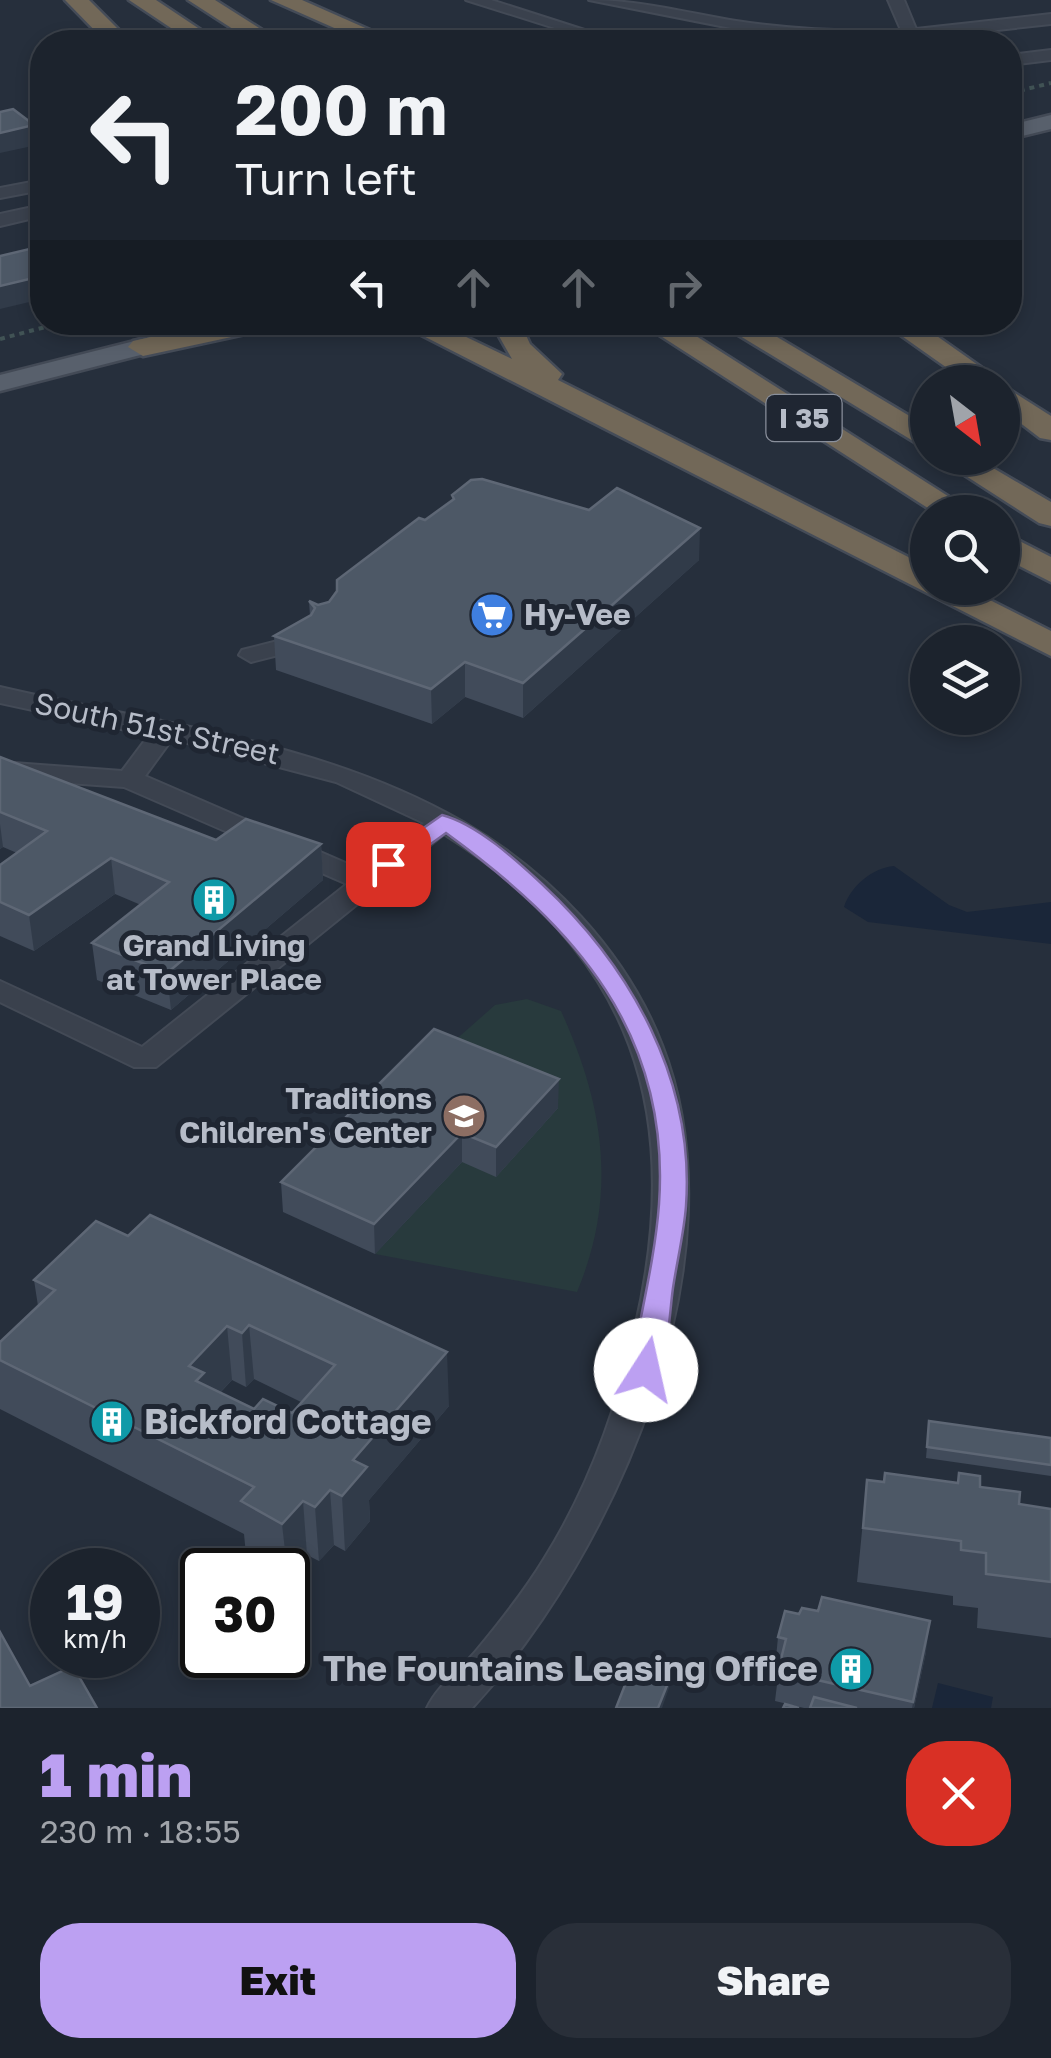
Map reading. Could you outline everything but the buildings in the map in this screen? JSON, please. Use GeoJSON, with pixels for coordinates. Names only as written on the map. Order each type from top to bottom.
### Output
{"type":"FeatureCollection","features":[{"type":"Feature","properties":{"kind":"highway"},"geometry":{"type":"LineString","coordinates":[[76,0],[107,30]]}},
{"type":"Feature","properties":{"kind":"highway"},"geometry":{"type":"LineString","coordinates":[[140,0],[189,30]]}},
{"type":"Feature","properties":{"kind":"highway"},"geometry":{"type":"LineString","coordinates":[[199,0],[250,30]]}},
{"type":"Feature","properties":{"kind":"highway"},"geometry":{"type":"LineString","coordinates":[[282,0],[356,30]]}},
{"type":"Feature","properties":{"kind":"highway"},"geometry":{"type":"LineString","coordinates":[[437,335],[604,414],[910,572]]}},
{"type":"Feature","properties":{"kind":"highway"},"geometry":{"type":"LineString","coordinates":[[512,335],[518,348],[555,381],[604,414]]}},
{"type":"Feature","properties":{"kind":"highway","name":"I 35"},"geometry":{"type":"LineString","coordinates":[[674,335],[929,495]]}},
{"type":"Feature","properties":{"kind":"highway","name":"I 35"},"geometry":{"type":"LineString","coordinates":[[753,335],[910,430]]}},
{"type":"Feature","properties":{"kind":"highway"},"geometry":{"type":"LineString","coordinates":[[917,335],[965,365]]}},
{"type":"Feature","properties":{"kind":"highway"},"geometry":{"type":"LineString","coordinates":[[933,335],[958,360]]}},
{"type":"Feature","properties":{"kind":"highway"},"geometry":{"type":"LineString","coordinates":[[1020,408],[1051,431]]}},
{"type":"Feature","properties":{"kind":"highway"},"geometry":{"type":"LineString","coordinates":[[982,475],[1051,516]]}},
{"type":"Feature","properties":{"kind":"highway"},"geometry":{"type":"LineString","coordinates":[[1020,553],[1051,572]]}},
{"type":"Feature","properties":{"kind":"highway"},"geometry":{"type":"LineString","coordinates":[[973,605],[1051,645]]}},
{"type":"Feature","properties":{"kind":"main road"},"geometry":{"type":"LineString","coordinates":[[1022,129],[1051,122]]}},
{"type":"Feature","properties":{"kind":"main road"},"geometry":{"type":"LineString","coordinates":[[0,358],[112,335]]}},
{"type":"Feature","properties":{"kind":"main road"},"geometry":{"type":"LineString","coordinates":[[0,383],[125,335]]}},
{"type":"Feature","properties":{"kind":"street"},"geometry":{"type":"LineString","coordinates":[[474,0],[574,30]]}},
{"type":"Feature","properties":{"kind":"street"},"geometry":{"type":"LineString","coordinates":[[597,0],[766,30]]}},
{"type":"Feature","properties":{"kind":"street"},"geometry":{"type":"LineString","coordinates":[[896,0],[911,30]]}},
{"type":"Feature","properties":{"kind":"street"},"geometry":{"type":"LineString","coordinates":[[976,30],[1051,19]]}},
{"type":"Feature","properties":{"kind":"street"},"geometry":{"type":"LineString","coordinates":[[1022,59],[1051,55]]}},
{"type":"Feature","properties":{"kind":"street"},"geometry":{"type":"LineString","coordinates":[[1022,70],[1051,68]]}},
{"type":"Feature","properties":{"kind":"street"},"geometry":{"type":"LineString","coordinates":[[0,193],[30,187]]}},
{"type":"Feature","properties":{"kind":"street"},"geometry":{"type":"LineString","coordinates":[[0,220],[30,213]]}},
{"type":"Feature","properties":{"kind":"street"},"geometry":{"type":"LineString","coordinates":[[251,655],[301,642]]}},
{"type":"Feature","properties":{"kind":"street","name":"South 51st Street"},"geometry":{"type":"LineString","coordinates":[[0,695],[300,760],[357,780],[442,822],[497,858],[567,920],[610,974],[647,1045],[666,1108],[672,1206],[646,1370],[604,1486],[561,1569],[524,1620],[447,1708]]}},
{"type":"Feature","properties":{"kind":"street"},"geometry":{"type":"LineString","coordinates":[[129,780],[166,728]]}},
{"type":"Feature","properties":{"kind":"street"},"geometry":{"type":"LineString","coordinates":[[0,770],[129,780],[289,844],[365,882]]}},
{"type":"Feature","properties":{"kind":"street"},"geometry":{"type":"LineString","coordinates":[[0,990],[144,1060],[442,822]]}},
{"type":"Feature","properties":{"kind":"path"},"geometry":{"type":"LineString","coordinates":[[1022,90],[1051,83]]}},
{"type":"Feature","properties":{"kind":"path"},"geometry":{"type":"LineString","coordinates":[[0,339],[30,331]]}},
{"type":"Feature","properties":{"kind":"shaded area"},"geometry":{"type":"Polygon","coordinates":[[[527,999],[561,1011],[576,1046],[596,1115],[601,1185],[598,1220],[577,1292],[375,1254],[443,1182],[435,1058],[495,1005],[527,999]]]}},
{"type":"Feature","properties":{"kind":"water"},"geometry":{"type":"Polygon","coordinates":[[[894,866],[949,905],[967,912],[1051,902],[1051,944],[868,922],[844,907],[863,879],[894,866]]]}},
{"type":"Feature","properties":{"kind":"water"},"geometry":{"type":"Polygon","coordinates":[[[938,1683],[993,1697],[991,1708],[932,1708],[938,1683]]]}},
{"type":"Feature","properties":{"kind":"place","name":"Hy-Vee"},"geometry":{"type":"Point","coordinates":[492,615]}},
{"type":"Feature","properties":{"kind":"place","name":"Grand Living at Tower Place"},"geometry":{"type":"Point","coordinates":[214,900]}},
{"type":"Feature","properties":{"kind":"place","name":"Traditions Children's Center"},"geometry":{"type":"Point","coordinates":[464,1116]}},
{"type":"Feature","properties":{"kind":"place","name":"Bickford Cottage"},"geometry":{"type":"Point","coordinates":[112,1422]}},
{"type":"Feature","properties":{"kind":"place","name":"The Fountains Leasing Office"},"geometry":{"type":"Point","coordinates":[851,1669]}},
{"type":"Feature","properties":{"kind":"route"},"geometry":{"type":"LineString","coordinates":[[388,864],[442,822],[454,828],[540,892],[567,920],[610,974],[642,1033],[666,1108],[672,1156],[672,1206],[646,1370]]}}]}
